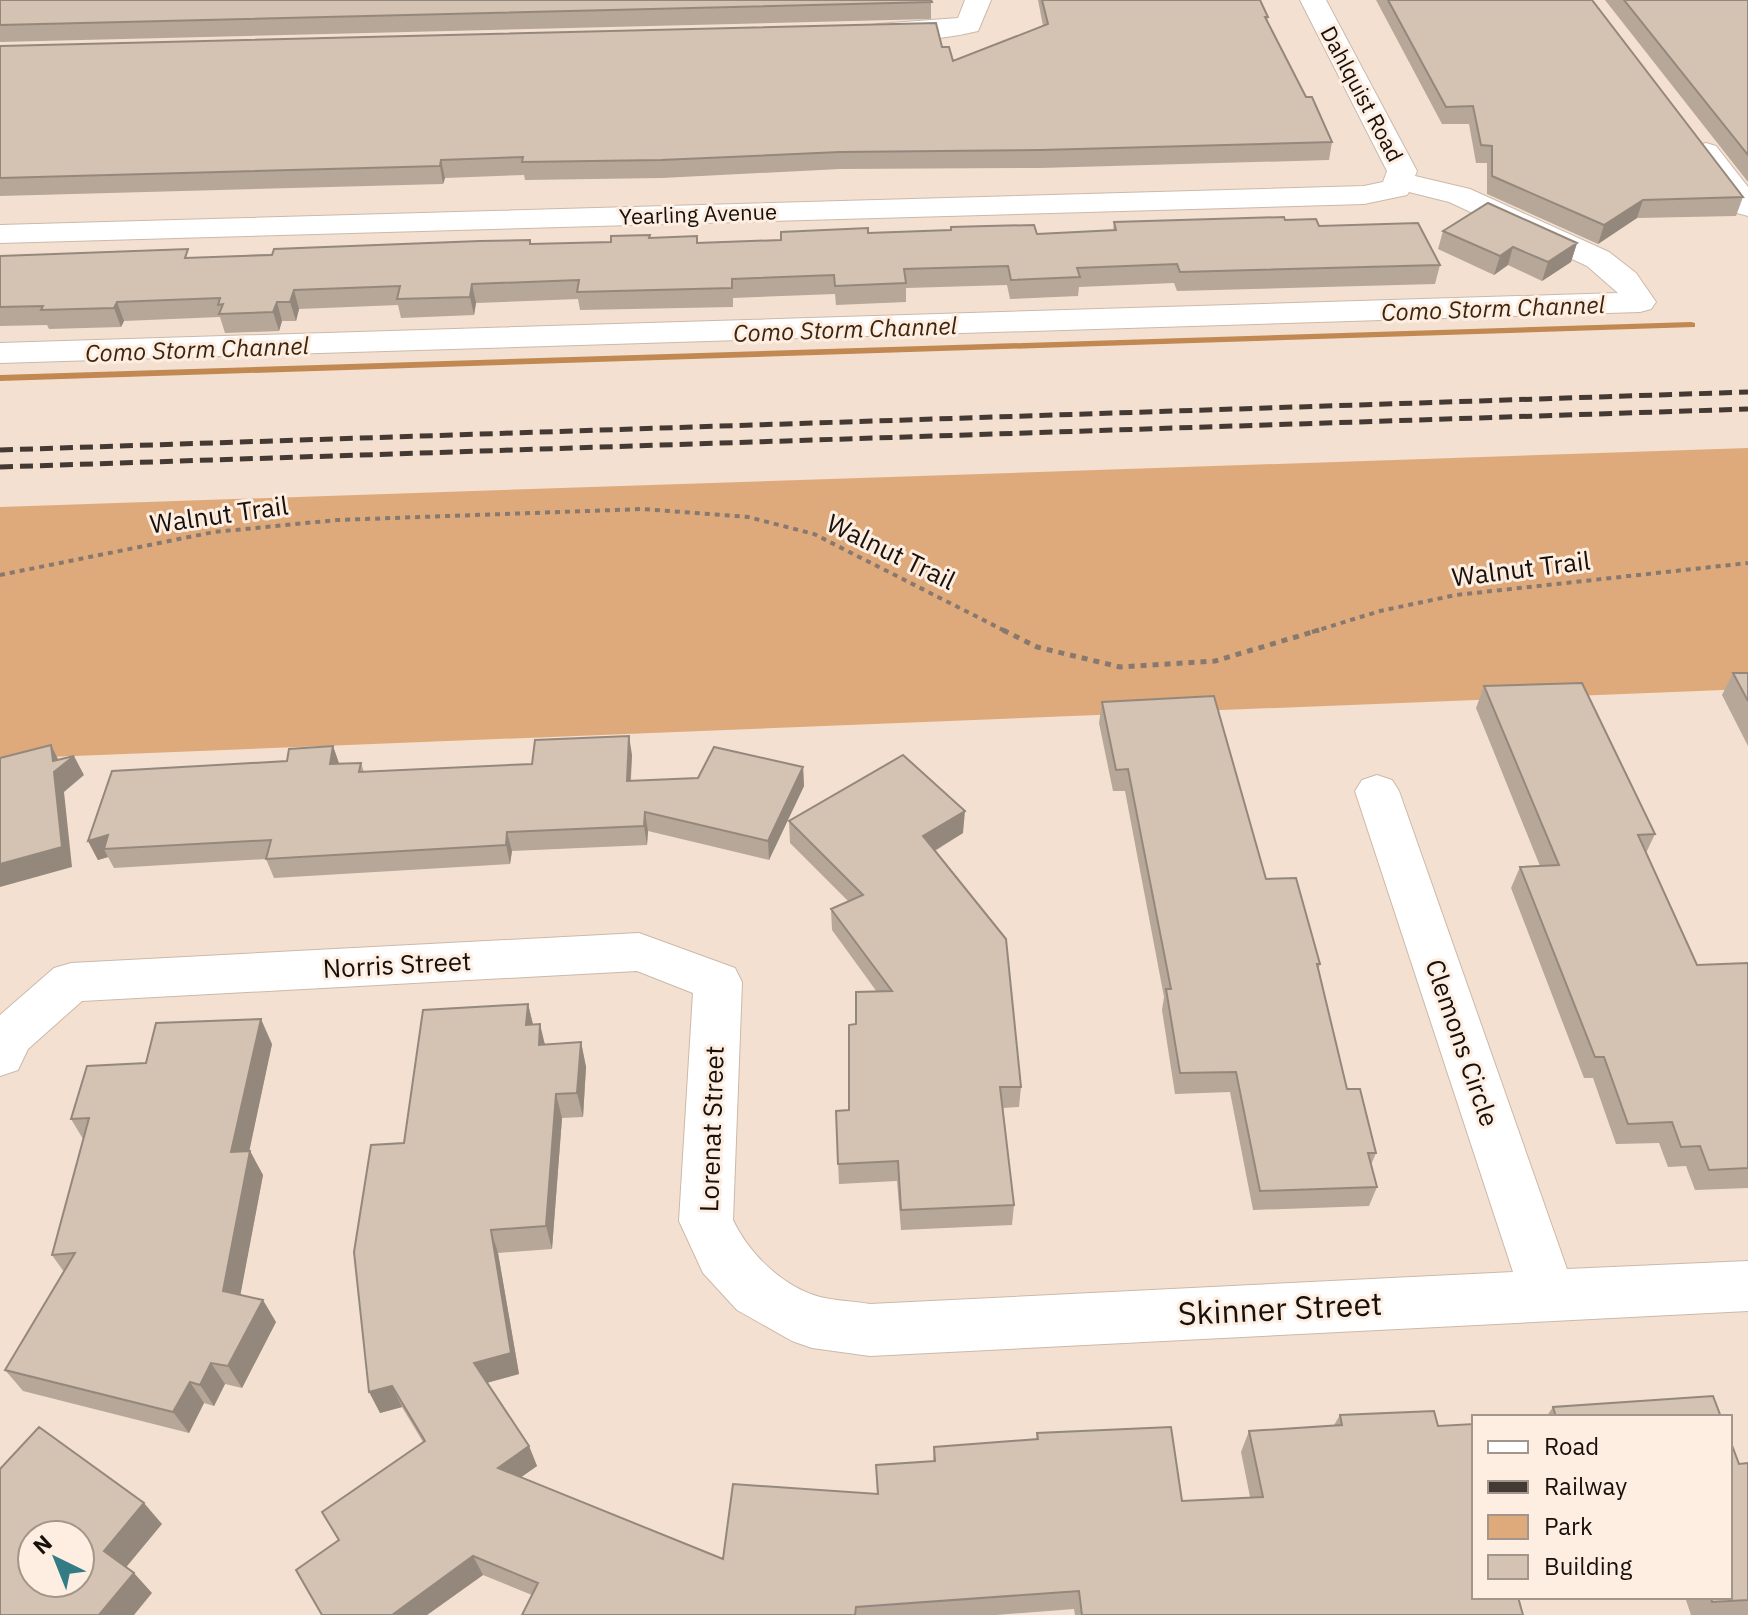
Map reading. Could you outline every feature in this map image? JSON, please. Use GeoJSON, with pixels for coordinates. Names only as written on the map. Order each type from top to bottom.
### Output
{"type":"FeatureCollection","features":[{"type":"Feature","properties":{"kind":"street","name":"Dahlquist Road"},"geometry":{"type":"LineString","coordinates":[[1313,0],[1402,171],[1398,185]]}},
{"type":"Feature","properties":{"kind":"street"},"geometry":{"type":"LineString","coordinates":[[848,32],[928,30],[974,12]]}},
{"type":"Feature","properties":{"kind":"street"},"geometry":{"type":"LineString","coordinates":[[1692,134],[1748,207]]}},
{"type":"Feature","properties":{"kind":"street","name":"Yearling Avenue"},"geometry":{"type":"LineString","coordinates":[[0,234],[1364,195],[1398,185]]}},
{"type":"Feature","properties":{"kind":"street"},"geometry":{"type":"LineString","coordinates":[[0,353],[1640,302],[1625,280],[1598,259],[1459,195],[1398,185]]}},
{"type":"Feature","properties":{"kind":"street","name":"Clemons Circle"},"geometry":{"type":"LineString","coordinates":[[1377,791],[1548,1295]]}},
{"type":"Feature","properties":{"kind":"street","name":"Norris Street"},"geometry":{"type":"LineString","coordinates":[[0,1055],[11,1035],[71,982],[639,952],[718,982]]}},
{"type":"Feature","properties":{"kind":"street","name":"Lorenat Street"},"geometry":{"type":"LineString","coordinates":[[718,982],[706,1221],[722,1255],[756,1292],[812,1322]]}},
{"type":"Feature","properties":{"kind":"street","name":"Skinner Street"},"geometry":{"type":"LineString","coordinates":[[812,1322],[870,1330],[1748,1286]]}},
{"type":"Feature","properties":{"kind":"path","name":"Walnut Trail"},"geometry":{"type":"LineString","coordinates":[[0,575],[229,530],[337,520],[658,510],[748,517],[814,534],[1037,647],[1120,667],[1215,661],[1380,611],[1456,595],[1748,563]]}},
{"type":"Feature","properties":{"kind":"green space"},"geometry":{"type":"Polygon","coordinates":[[[1748,448],[1748,689],[0,759],[0,507],[1748,448]]]}},
{"type":"Feature","properties":{"kind":"building"},"geometry":{"type":"Polygon","coordinates":[[[0,0],[931,0],[932,2],[0,25],[0,0]]]}},
{"type":"Feature","properties":{"kind":"building"},"geometry":{"type":"Polygon","coordinates":[[[1042,0],[1260,0],[1268,17],[1265,17],[1306,97],[1312,97],[1332,142],[840,152],[661,160],[522,162],[523,157],[441,160],[440,166],[0,178],[0,46],[936,23],[942,47],[949,47],[953,61],[1048,24],[1042,0]]]}},
{"type":"Feature","properties":{"kind":"building"},"geometry":{"type":"Polygon","coordinates":[[[1388,0],[1592,0],[1743,197],[1643,200],[1604,225],[1492,176],[1492,146],[1481,145],[1473,106],[1446,107],[1388,0]]]}},
{"type":"Feature","properties":{"kind":"building"},"geometry":{"type":"Polygon","coordinates":[[[1624,0],[1748,0],[1748,155],[1624,0]]]}},
{"type":"Feature","properties":{"kind":"building"},"geometry":{"type":"Polygon","coordinates":[[[1488,203],[1577,243],[1548,262],[1513,247],[1500,256],[1443,231],[1488,203]]]}},
{"type":"Feature","properties":{"kind":"building"},"geometry":{"type":"Polygon","coordinates":[[[1284,217],[1285,220],[1316,219],[1319,226],[1418,223],[1440,265],[1180,272],[1177,264],[1077,268],[1080,277],[1011,280],[1008,266],[904,269],[906,283],[835,286],[834,275],[732,279],[732,288],[577,292],[579,280],[472,284],[470,297],[397,299],[400,286],[294,290],[290,302],[277,302],[273,312],[219,314],[223,304],[218,305],[220,298],[117,302],[114,308],[41,310],[43,306],[0,307],[0,256],[188,249],[185,258],[272,255],[274,249],[480,241],[530,240],[530,244],[611,242],[611,236],[650,235],[649,238],[697,236],[697,243],[781,240],[781,232],[868,228],[868,233],[1034,225],[1037,234],[1116,230],[1114,222],[1284,217]]]}},
{"type":"Feature","properties":{"kind":"building"},"geometry":{"type":"Polygon","coordinates":[[[1733,673],[1748,673],[1748,701],[1733,673]]]}},
{"type":"Feature","properties":{"kind":"building"},"geometry":{"type":"Polygon","coordinates":[[[1582,683],[1655,834],[1638,835],[1697,965],[1748,963],[1748,1168],[1709,1170],[1700,1146],[1681,1147],[1672,1122],[1628,1124],[1604,1057],[1595,1057],[1520,867],[1559,865],[1484,686],[1582,683]]]}},
{"type":"Feature","properties":{"kind":"building"},"geometry":{"type":"Polygon","coordinates":[[[1214,696],[1266,879],[1296,878],[1320,964],[1317,964],[1347,1089],[1360,1089],[1376,1153],[1368,1153],[1377,1187],[1260,1191],[1236,1072],[1180,1073],[1166,989],[1171,989],[1128,769],[1116,770],[1102,702],[1214,696]]]}},
{"type":"Feature","properties":{"kind":"building"},"geometry":{"type":"Polygon","coordinates":[[[629,736],[627,781],[698,778],[714,747],[803,767],[768,841],[645,812],[644,826],[507,832],[506,845],[266,859],[271,840],[104,849],[108,835],[88,841],[112,771],[287,761],[289,749],[333,746],[330,764],[361,763],[359,772],[532,764],[535,740],[629,736]]]}},
{"type":"Feature","properties":{"kind":"building"},"geometry":{"type":"Polygon","coordinates":[[[51,745],[53,761],[74,756],[54,772],[62,847],[0,864],[0,758],[51,745]]]}},
{"type":"Feature","properties":{"kind":"building"},"geometry":{"type":"Polygon","coordinates":[[[903,755],[965,811],[923,836],[1006,939],[1021,1087],[1000,1087],[1014,1205],[901,1210],[898,1161],[838,1164],[836,1111],[849,1110],[849,1025],[856,1024],[856,992],[892,991],[831,909],[863,895],[789,821],[903,755]]]}},
{"type":"Feature","properties":{"kind":"building"},"geometry":{"type":"Polygon","coordinates":[[[528,1004],[526,1025],[540,1024],[539,1045],[581,1042],[577,1093],[556,1094],[546,1226],[491,1230],[511,1353],[474,1363],[529,1446],[498,1468],[723,1559],[733,1484],[878,1494],[876,1465],[935,1461],[934,1447],[1038,1439],[1037,1433],[1171,1427],[1182,1501],[1263,1497],[1249,1431],[1342,1425],[1340,1415],[1434,1411],[1438,1426],[1472,1424],[1472,1599],[1519,1599],[1523,1615],[1082,1615],[1079,1591],[856,1607],[855,1615],[522,1615],[538,1583],[473,1556],[392,1615],[322,1615],[296,1570],[339,1540],[322,1512],[425,1441],[392,1386],[369,1392],[354,1252],[371,1145],[404,1143],[423,1010],[528,1004]]]}},
{"type":"Feature","properties":{"kind":"building"},"geometry":{"type":"Polygon","coordinates":[[[261,1019],[231,1152],[250,1151],[223,1291],[263,1300],[228,1366],[211,1363],[200,1385],[190,1382],[173,1412],[5,1370],[75,1253],[52,1255],[89,1118],[71,1119],[87,1066],[146,1063],[156,1023],[261,1019]]]}},
{"type":"Feature","properties":{"kind":"building"},"geometry":{"type":"Polygon","coordinates":[[[1713,1396],[1720,1415],[1555,1415],[1553,1407],[1713,1396]]]}},
{"type":"Feature","properties":{"kind":"building"},"geometry":{"type":"Polygon","coordinates":[[[39,1427],[144,1503],[104,1551],[134,1573],[99,1615],[0,1615],[0,1469],[39,1427]]]}},
{"type":"Feature","properties":{"kind":"building"},"geometry":{"type":"Polygon","coordinates":[[[1732,1445],[1739,1464],[1748,1463],[1748,1600],[1712,1602],[1711,1599],[1732,1599],[1732,1445]]]}},
{"type":"Feature","properties":{"kind":"waterway","name":"Como Storm Channel"},"geometry":{"type":"LineString","coordinates":[[0,378],[1691,325]]}},
{"type":"Feature","properties":{"kind":"railway"},"geometry":{"type":"LineString","coordinates":[[0,450],[1748,392]]}},
{"type":"Feature","properties":{"kind":"railway"},"geometry":{"type":"LineString","coordinates":[[0,467],[1748,409]]}}]}
